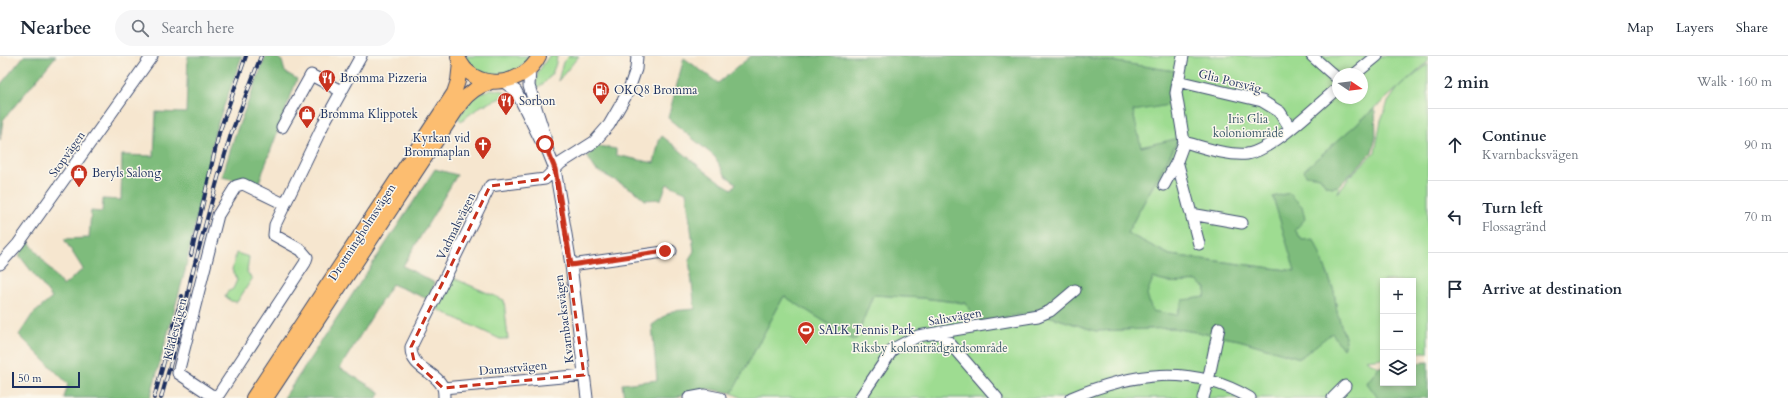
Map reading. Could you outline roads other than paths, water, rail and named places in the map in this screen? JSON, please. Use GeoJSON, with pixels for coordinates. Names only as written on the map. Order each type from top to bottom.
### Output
{"type":"FeatureCollection","features":[{"type":"Feature","properties":{"kind":"main road"},"geometry":{"type":"LineString","coordinates":[[530,69],[539,56]]}},
{"type":"Feature","properties":{"kind":"main road"},"geometry":{"type":"LineString","coordinates":[[459,60],[471,74],[479,78],[498,82]]}},
{"type":"Feature","properties":{"kind":"main road","name":"Drottningholmsvägen"},"geometry":{"type":"LineString","coordinates":[[253,398],[454,93],[458,81],[459,60]]}},
{"type":"Feature","properties":{"kind":"main road","name":"Drottningholmsvägen"},"geometry":{"type":"LineString","coordinates":[[266,398],[466,96],[478,86],[521,76],[530,69]]}},
{"type":"Feature","properties":{"kind":"street","name":"Stopvägen"},"geometry":{"type":"LineString","coordinates":[[0,264],[18,244],[152,56]]}},
{"type":"Feature","properties":{"kind":"street","name":"Klädesvägen"},"geometry":{"type":"LineString","coordinates":[[284,204],[243,184],[236,186],[218,215],[178,373],[211,395],[216,396],[219,394],[305,263],[307,257],[301,250],[274,236],[275,225],[284,204],[361,56]]}},
{"type":"Feature","properties":{"kind":"street","name":"Vadmalsvägen"},"geometry":{"type":"LineString","coordinates":[[444,393],[435,379],[414,361],[411,354],[411,347],[490,186],[545,179],[555,169],[594,142],[609,125],[628,92],[636,69],[637,56]]}},
{"type":"Feature","properties":{"kind":"street"},"geometry":{"type":"LineString","coordinates":[[1164,185],[1177,161],[1184,142],[1176,93],[1177,81],[1183,56]]}},
{"type":"Feature","properties":{"kind":"street"},"geometry":{"type":"LineString","coordinates":[[1312,56],[1332,74]]}},
{"type":"Feature","properties":{"kind":"street"},"geometry":{"type":"LineString","coordinates":[[1362,68],[1377,56]]}},
{"type":"Feature","properties":{"kind":"street","name":"Kvarnbacksvägen"},"geometry":{"type":"LineString","coordinates":[[530,69],[529,86],[545,136],[545,144],[555,169],[571,265],[587,398]]}},
{"type":"Feature","properties":{"kind":"street"},"geometry":{"type":"LineString","coordinates":[[282,127],[311,74],[342,91]]}},
{"type":"Feature","properties":{"kind":"street","name":"Glia Porsväg"},"geometry":{"type":"LineString","coordinates":[[1177,81],[1262,101],[1280,112],[1290,128]]}},
{"type":"Feature","properties":{"kind":"street","name":"Kvarnbacksvägen"},"geometry":{"type":"LineString","coordinates":[[498,82],[516,91],[539,138],[545,144]]}},
{"type":"Feature","properties":{"kind":"street"},"geometry":{"type":"LineString","coordinates":[[1184,142],[1234,154],[1248,154],[1265,148],[1332,93]]}},
{"type":"Feature","properties":{"kind":"street"},"geometry":{"type":"LineString","coordinates":[[1177,161],[1199,244]]}},
{"type":"Feature","properties":{"kind":"street"},"geometry":{"type":"LineString","coordinates":[[1191,214],[1242,223]]}},
{"type":"Feature","properties":{"kind":"street"},"geometry":{"type":"LineString","coordinates":[[571,265],[671,251]]}},
{"type":"Feature","properties":{"kind":"street","name":"Salixvägen"},"geometry":{"type":"LineString","coordinates":[[860,398],[893,349],[918,336],[1038,316],[1050,311],[1075,290]]}},
{"type":"Feature","properties":{"kind":"street"},"geometry":{"type":"LineString","coordinates":[[1203,398],[1219,328]]}},
{"type":"Feature","properties":{"kind":"street"},"geometry":{"type":"LineString","coordinates":[[940,332],[997,398]]}},
{"type":"Feature","properties":{"kind":"street","name":"Damastvägen"},"geometry":{"type":"LineString","coordinates":[[444,393],[584,375]]}},
{"type":"Feature","properties":{"kind":"street"},"geometry":{"type":"LineString","coordinates":[[1071,398],[1105,385],[1142,376],[1185,377],[1208,381],[1223,385],[1250,398]]}},
{"type":"Feature","properties":{"kind":"street"},"geometry":{"type":"LineString","coordinates":[[1333,398],[1345,386]]}},
{"type":"Feature","properties":{"kind":"street"},"geometry":{"type":"LineString","coordinates":[[689,398],[705,395],[720,398]]}},
{"type":"Feature","properties":{"kind":"railway"},"geometry":{"type":"LineString","coordinates":[[191,255],[219,133],[246,56]]}},
{"type":"Feature","properties":{"kind":"railway"},"geometry":{"type":"LineString","coordinates":[[161,398],[182,323],[191,278],[218,178],[231,134],[261,56]]}},
{"type":"Feature","properties":{"kind":"railway"},"geometry":{"type":"LineString","coordinates":[[154,398],[182,296]]}},
{"type":"Feature","properties":{"kind":"place","name":"Bromma Pizzeria"},"geometry":{"type":"Point","coordinates":[327,93]}},
{"type":"Feature","properties":{"kind":"place","name":"OKQ8 Bromma"},"geometry":{"type":"Point","coordinates":[601,105]}},
{"type":"Feature","properties":{"kind":"place","name":"Sorbon"},"geometry":{"type":"Point","coordinates":[506,116]}},
{"type":"Feature","properties":{"kind":"place","name":"Bromma Klippotek"},"geometry":{"type":"Point","coordinates":[307,129]}},
{"type":"Feature","properties":{"kind":"place","name":"Kyrkan vid Brommaplan"},"geometry":{"type":"Point","coordinates":[483,160]}},
{"type":"Feature","properties":{"kind":"place","name":"Beryls Salong"},"geometry":{"type":"Point","coordinates":[79,188]}},
{"type":"Feature","properties":{"kind":"place","name":"SALK Tennis Park"},"geometry":{"type":"Point","coordinates":[806,345]}},
{"type":"Feature","properties":{"kind":"park label","name":"Iris Glia koloniområde"},"geometry":{"type":"Point","coordinates":[1248,126]}},
{"type":"Feature","properties":{"kind":"park label","name":"Riksby koloniträdgårdsområde"},"geometry":{"type":"Point","coordinates":[930,348]}}]}
